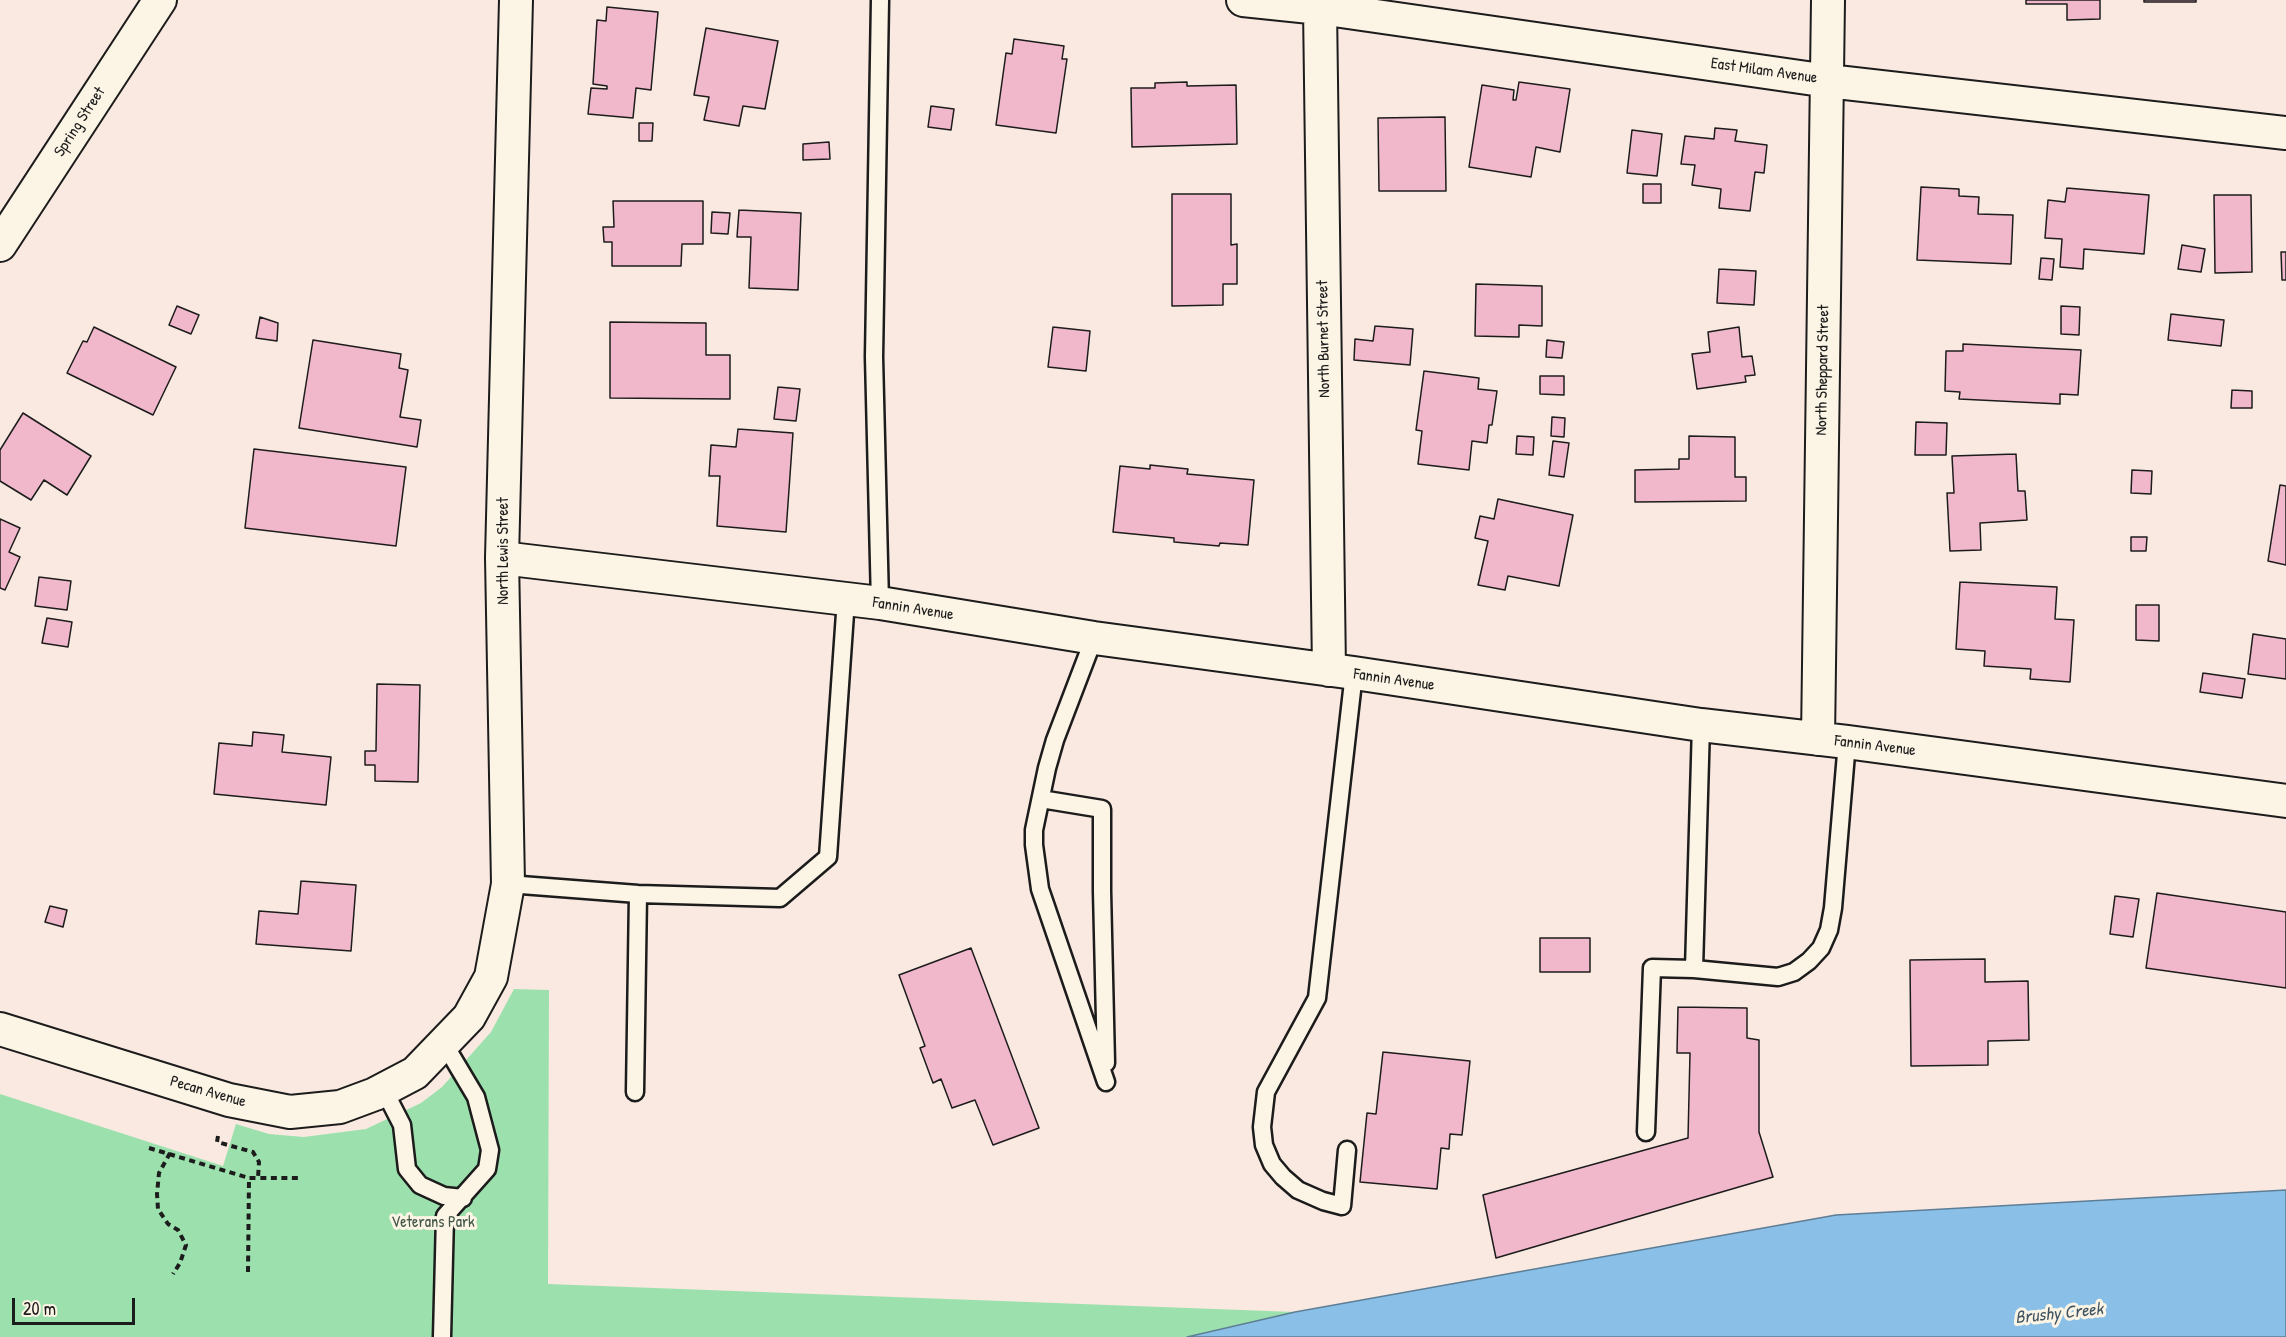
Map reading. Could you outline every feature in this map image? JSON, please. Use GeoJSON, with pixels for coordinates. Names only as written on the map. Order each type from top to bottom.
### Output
{"type":"FeatureCollection","features":[{"type":"Feature","properties":{"kind":"street","name":"Spring Street"},"geometry":{"type":"LineString","coordinates":[[0,245],[160,0]]}},
{"type":"Feature","properties":{"kind":"street","name":"North Lewis Street"},"geometry":{"type":"LineString","coordinates":[[415,1073],[469,1017],[491,977],[508,884],[502,558],[516,0]]}},
{"type":"Feature","properties":{"kind":"street","name":"East Milam Avenue"},"geometry":{"type":"LineString","coordinates":[[1243,0],[1320,8],[1828,81],[2286,133]]}},
{"type":"Feature","properties":{"kind":"street","name":"North Sheppard Street"},"geometry":{"type":"LineString","coordinates":[[1828,0],[1833,741]]}},
{"type":"Feature","properties":{"kind":"street","name":"North Burnet Street"},"geometry":{"type":"LineString","coordinates":[[1320,8],[1342,672]]}},
{"type":"Feature","properties":{"kind":"street","name":"Fannin Avenue"},"geometry":{"type":"LineString","coordinates":[[502,558],[846,598],[1094,638],[1701,725],[2286,801]]}},
{"type":"Feature","properties":{"kind":"street","name":"Pecan Avenue"},"geometry":{"type":"LineString","coordinates":[[0,1029],[229,1100],[290,1112],[340,1107],[384,1090],[415,1073]]}},
{"type":"Feature","properties":{"kind":"lane"},"geometry":{"type":"LineString","coordinates":[[880,0],[874,357],[880,603]]}},
{"type":"Feature","properties":{"kind":"lane"},"geometry":{"type":"LineString","coordinates":[[508,884],[638,894],[780,898],[828,856],[846,598]]}},
{"type":"Feature","properties":{"kind":"lane"},"geometry":{"type":"LineString","coordinates":[[1041,799],[1102,809],[1106,1082],[1040,889],[1034,830],[1041,799],[1055,740],[1094,638]]}},
{"type":"Feature","properties":{"kind":"lane"},"geometry":{"type":"LineString","coordinates":[[1342,672],[1317,998],[1266,1092],[1262,1127],[1264,1145],[1272,1164],[1298,1190],[1323,1202],[1342,1206],[1347,1150]]}},
{"type":"Feature","properties":{"kind":"lane"},"geometry":{"type":"LineString","coordinates":[[1694,969],[1701,725]]}},
{"type":"Feature","properties":{"kind":"lane"},"geometry":{"type":"LineString","coordinates":[[1646,1132],[1652,968],[1694,969],[1778,977],[1794,972],[1821,948],[1829,930],[1833,908],[1833,741]]}},
{"type":"Feature","properties":{"kind":"lane"},"geometry":{"type":"LineString","coordinates":[[635,1092],[638,894]]}},
{"type":"Feature","properties":{"kind":"lane"},"geometry":{"type":"LineString","coordinates":[[442,1337],[446,1216],[487,1169],[490,1150],[476,1097],[444,1045]]}},
{"type":"Feature","properties":{"kind":"lane"},"geometry":{"type":"LineString","coordinates":[[384,1090],[402,1125],[407,1169],[420,1185],[444,1196],[463,1198]]}},
{"type":"Feature","properties":{"kind":"path"},"geometry":{"type":"LineString","coordinates":[[229,1100],[217,1142],[254,1152],[259,1162],[258,1178]]}},
{"type":"Feature","properties":{"kind":"path"},"geometry":{"type":"LineString","coordinates":[[149,1149],[170,1153],[249,1178],[298,1178]]}},
{"type":"Feature","properties":{"kind":"path"},"geometry":{"type":"LineString","coordinates":[[170,1153],[159,1173],[158,1209],[168,1224],[178,1230],[186,1245],[173,1274]]}},
{"type":"Feature","properties":{"kind":"path"},"geometry":{"type":"LineString","coordinates":[[248,1272],[249,1178]]}},
{"type":"Feature","properties":{"kind":"green space","name":"Veterans Park"},"geometry":{"type":"Polygon","coordinates":[[[514,989],[549,990],[548,1284],[1295,1312],[1187,1337],[0,1337],[0,1094],[223,1166],[236,1124],[269,1134],[304,1137],[366,1129],[421,1103],[442,1087],[491,1032],[514,989]]]}},
{"type":"Feature","properties":{"kind":"water","name":"Brushy Creek"},"geometry":{"type":"Polygon","coordinates":[[[2286,1190],[2286,1337],[1187,1337],[1295,1312],[1836,1215],[2286,1190]]]}},
{"type":"Feature","properties":{"kind":"building"},"geometry":{"type":"Polygon","coordinates":[[[2026,0],[2100,0],[2100,19],[2067,20],[2067,4],[2026,4],[2026,0]]]}},
{"type":"Feature","properties":{"kind":"building"},"geometry":{"type":"Polygon","coordinates":[[[2144,0],[2196,0],[2196,2],[2144,2],[2144,0]]]}},
{"type":"Feature","properties":{"kind":"building"},"geometry":{"type":"Polygon","coordinates":[[[607,7],[658,12],[651,90],[636,88],[633,118],[588,114],[591,88],[607,89],[607,86],[593,84],[597,20],[606,21],[607,7]]]}},
{"type":"Feature","properties":{"kind":"building"},"geometry":{"type":"Polygon","coordinates":[[[706,28],[778,41],[765,109],[743,106],[739,126],[704,120],[709,97],[694,95],[706,28]]]}},
{"type":"Feature","properties":{"kind":"building"},"geometry":{"type":"Polygon","coordinates":[[[1014,39],[1064,46],[1062,59],[1067,59],[1056,133],[996,125],[1006,53],[1012,54],[1014,39]]]}},
{"type":"Feature","properties":{"kind":"building"},"geometry":{"type":"Polygon","coordinates":[[[1187,82],[1187,86],[1236,85],[1237,144],[1132,147],[1131,88],[1155,88],[1155,83],[1187,82]]]}},
{"type":"Feature","properties":{"kind":"building"},"geometry":{"type":"Polygon","coordinates":[[[1519,82],[1570,89],[1560,152],[1536,147],[1531,177],[1469,167],[1482,85],[1514,90],[1513,100],[1516,100],[1519,82]]]}},
{"type":"Feature","properties":{"kind":"building"},"geometry":{"type":"Polygon","coordinates":[[[931,106],[954,109],[951,130],[928,127],[931,106]]]}},
{"type":"Feature","properties":{"kind":"building"},"geometry":{"type":"Polygon","coordinates":[[[1445,117],[1446,191],[1379,191],[1378,118],[1445,117]]]}},
{"type":"Feature","properties":{"kind":"building"},"geometry":{"type":"Polygon","coordinates":[[[639,123],[653,123],[652,141],[639,141],[639,123]]]}},
{"type":"Feature","properties":{"kind":"building"},"geometry":{"type":"Polygon","coordinates":[[[1715,128],[1737,130],[1735,141],[1767,145],[1764,173],[1755,172],[1750,211],[1719,208],[1721,189],[1692,185],[1695,165],[1681,164],[1685,136],[1714,139],[1715,128]]]}},
{"type":"Feature","properties":{"kind":"building"},"geometry":{"type":"Polygon","coordinates":[[[1632,130],[1662,134],[1657,176],[1627,173],[1632,130]]]}},
{"type":"Feature","properties":{"kind":"building"},"geometry":{"type":"Polygon","coordinates":[[[829,142],[830,159],[803,160],[803,144],[829,142]]]}},
{"type":"Feature","properties":{"kind":"building"},"geometry":{"type":"Polygon","coordinates":[[[1643,184],[1661,184],[1661,203],[1643,203],[1643,184]]]}},
{"type":"Feature","properties":{"kind":"building"},"geometry":{"type":"Polygon","coordinates":[[[1921,187],[1959,189],[1959,196],[1979,197],[1978,214],[2013,215],[2011,264],[1917,260],[1921,187]]]}},
{"type":"Feature","properties":{"kind":"building"},"geometry":{"type":"Polygon","coordinates":[[[2067,188],[2149,195],[2144,254],[2084,249],[2083,269],[2060,267],[2062,239],[2045,238],[2048,200],[2065,202],[2067,188]]]}},
{"type":"Feature","properties":{"kind":"building"},"geometry":{"type":"Polygon","coordinates":[[[1172,194],[1231,194],[1231,245],[1237,244],[1237,284],[1223,284],[1223,305],[1172,306],[1172,194]]]}},
{"type":"Feature","properties":{"kind":"building"},"geometry":{"type":"Polygon","coordinates":[[[2214,195],[2251,195],[2252,272],[2215,273],[2214,195]]]}},
{"type":"Feature","properties":{"kind":"building"},"geometry":{"type":"Polygon","coordinates":[[[613,201],[703,201],[703,244],[682,244],[681,266],[612,266],[612,242],[604,242],[603,227],[614,227],[613,201]]]}},
{"type":"Feature","properties":{"kind":"building"},"geometry":{"type":"Polygon","coordinates":[[[739,210],[801,213],[798,290],[749,288],[751,237],[737,237],[739,210]]]}},
{"type":"Feature","properties":{"kind":"building"},"geometry":{"type":"Polygon","coordinates":[[[712,212],[730,213],[728,234],[711,233],[712,212]]]}},
{"type":"Feature","properties":{"kind":"building"},"geometry":{"type":"Polygon","coordinates":[[[2182,245],[2205,249],[2201,272],[2178,269],[2182,245]]]}},
{"type":"Feature","properties":{"kind":"building"},"geometry":{"type":"Polygon","coordinates":[[[2281,252],[2286,252],[2286,280],[2282,280],[2281,252]]]}},
{"type":"Feature","properties":{"kind":"building"},"geometry":{"type":"Polygon","coordinates":[[[2041,258],[2054,259],[2052,280],[2039,279],[2041,258]]]}},
{"type":"Feature","properties":{"kind":"building"},"geometry":{"type":"Polygon","coordinates":[[[1719,269],[1756,271],[1754,305],[1717,303],[1719,269]]]}},
{"type":"Feature","properties":{"kind":"building"},"geometry":{"type":"Polygon","coordinates":[[[1476,284],[1542,286],[1542,326],[1519,325],[1519,337],[1475,336],[1476,284]]]}},
{"type":"Feature","properties":{"kind":"building"},"geometry":{"type":"Polygon","coordinates":[[[177,306],[199,315],[191,334],[169,325],[177,306]]]}},
{"type":"Feature","properties":{"kind":"building"},"geometry":{"type":"Polygon","coordinates":[[[2061,306],[2080,307],[2079,335],[2061,334],[2061,306]]]}},
{"type":"Feature","properties":{"kind":"building"},"geometry":{"type":"Polygon","coordinates":[[[2171,314],[2224,320],[2221,346],[2168,340],[2171,314]]]}},
{"type":"Feature","properties":{"kind":"building"},"geometry":{"type":"Polygon","coordinates":[[[260,317],[278,323],[277,341],[256,338],[260,317]]]}},
{"type":"Feature","properties":{"kind":"building"},"geometry":{"type":"Polygon","coordinates":[[[610,322],[706,323],[706,355],[730,355],[730,399],[610,398],[610,322]]]}},
{"type":"Feature","properties":{"kind":"building"},"geometry":{"type":"Polygon","coordinates":[[[1375,326],[1413,329],[1410,365],[1354,360],[1355,339],[1373,341],[1375,326]]]}},
{"type":"Feature","properties":{"kind":"building"},"geometry":{"type":"Polygon","coordinates":[[[94,327],[176,367],[153,415],[67,373],[83,341],[87,342],[94,327]]]}},
{"type":"Feature","properties":{"kind":"building"},"geometry":{"type":"Polygon","coordinates":[[[1053,327],[1090,331],[1086,371],[1048,367],[1053,327]]]}},
{"type":"Feature","properties":{"kind":"building"},"geometry":{"type":"Polygon","coordinates":[[[1739,327],[1742,357],[1752,356],[1755,375],[1745,376],[1746,382],[1697,389],[1692,354],[1710,352],[1708,332],[1739,327]]]}},
{"type":"Feature","properties":{"kind":"building"},"geometry":{"type":"Polygon","coordinates":[[[313,340],[401,354],[399,368],[408,370],[400,417],[421,420],[417,447],[299,428],[313,340]]]}},
{"type":"Feature","properties":{"kind":"building"},"geometry":{"type":"Polygon","coordinates":[[[1547,340],[1564,342],[1562,358],[1546,357],[1547,340]]]}},
{"type":"Feature","properties":{"kind":"building"},"geometry":{"type":"Polygon","coordinates":[[[1963,344],[2081,350],[2078,395],[2060,394],[2060,404],[1959,399],[1960,392],[1945,391],[1946,351],[1963,351],[1963,344]]]}},
{"type":"Feature","properties":{"kind":"building"},"geometry":{"type":"Polygon","coordinates":[[[1424,371],[1479,378],[1478,389],[1497,391],[1487,443],[1472,441],[1469,470],[1418,464],[1422,431],[1416,430],[1424,371]]]}},
{"type":"Feature","properties":{"kind":"building"},"geometry":{"type":"Polygon","coordinates":[[[1540,376],[1564,376],[1564,395],[1540,394],[1540,376]]]}},
{"type":"Feature","properties":{"kind":"building"},"geometry":{"type":"Polygon","coordinates":[[[778,387],[800,389],[796,421],[774,419],[778,387]]]}},
{"type":"Feature","properties":{"kind":"building"},"geometry":{"type":"Polygon","coordinates":[[[2232,390],[2252,391],[2252,408],[2231,408],[2232,390]]]}},
{"type":"Feature","properties":{"kind":"building"},"geometry":{"type":"Polygon","coordinates":[[[23,413],[91,456],[67,495],[44,480],[31,500],[0,481],[0,450],[23,413]]]}},
{"type":"Feature","properties":{"kind":"building"},"geometry":{"type":"Polygon","coordinates":[[[1552,417],[1565,418],[1564,437],[1551,436],[1552,417]]]}},
{"type":"Feature","properties":{"kind":"building"},"geometry":{"type":"Polygon","coordinates":[[[1916,422],[1947,423],[1946,455],[1915,455],[1916,422]]]}},
{"type":"Feature","properties":{"kind":"building"},"geometry":{"type":"Polygon","coordinates":[[[738,429],[793,433],[786,532],[717,526],[720,476],[709,476],[711,445],[736,447],[738,429]]]}},
{"type":"Feature","properties":{"kind":"building"},"geometry":{"type":"Polygon","coordinates":[[[1517,436],[1534,437],[1533,455],[1516,454],[1517,436]]]}},
{"type":"Feature","properties":{"kind":"building"},"geometry":{"type":"Polygon","coordinates":[[[1689,436],[1735,437],[1735,477],[1746,477],[1746,501],[1635,502],[1635,470],[1679,469],[1679,459],[1689,459],[1689,436]]]}},
{"type":"Feature","properties":{"kind":"building"},"geometry":{"type":"Polygon","coordinates":[[[1553,441],[1569,443],[1564,477],[1549,475],[1553,441]]]}},
{"type":"Feature","properties":{"kind":"building"},"geometry":{"type":"Polygon","coordinates":[[[254,449],[406,467],[396,546],[245,528],[254,449]]]}},
{"type":"Feature","properties":{"kind":"building"},"geometry":{"type":"Polygon","coordinates":[[[2016,454],[2018,491],[2025,491],[2027,520],[1980,523],[1981,550],[1950,551],[1947,493],[1954,493],[1952,456],[2016,454]]]}},
{"type":"Feature","properties":{"kind":"building"},"geometry":{"type":"Polygon","coordinates":[[[1150,465],[1188,469],[1187,474],[1254,480],[1248,545],[1220,543],[1219,546],[1174,542],[1174,538],[1113,532],[1120,466],[1150,469],[1150,465]]]}},
{"type":"Feature","properties":{"kind":"building"},"geometry":{"type":"Polygon","coordinates":[[[2132,470],[2152,471],[2151,494],[2131,493],[2132,470]]]}},
{"type":"Feature","properties":{"kind":"building"},"geometry":{"type":"Polygon","coordinates":[[[2280,485],[2286,486],[2286,565],[2268,561],[2280,485]]]}},
{"type":"Feature","properties":{"kind":"building"},"geometry":{"type":"Polygon","coordinates":[[[1498,499],[1573,515],[1559,586],[1508,576],[1505,590],[1478,585],[1488,541],[1475,538],[1480,516],[1494,519],[1498,499]]]}},
{"type":"Feature","properties":{"kind":"building"},"geometry":{"type":"Polygon","coordinates":[[[0,519],[20,528],[9,552],[20,557],[5,590],[0,588],[0,519]]]}},
{"type":"Feature","properties":{"kind":"building"},"geometry":{"type":"Polygon","coordinates":[[[2131,537],[2147,537],[2146,551],[2131,551],[2131,537]]]}},
{"type":"Feature","properties":{"kind":"building"},"geometry":{"type":"Polygon","coordinates":[[[39,577],[71,581],[67,610],[35,606],[39,577]]]}},
{"type":"Feature","properties":{"kind":"building"},"geometry":{"type":"Polygon","coordinates":[[[1960,582],[2057,587],[2055,619],[2074,620],[2070,682],[2030,679],[2031,669],[1984,666],[1985,651],[1956,649],[1960,582]]]}},
{"type":"Feature","properties":{"kind":"building"},"geometry":{"type":"Polygon","coordinates":[[[2136,605],[2159,605],[2159,641],[2136,640],[2136,605]]]}},
{"type":"Feature","properties":{"kind":"building"},"geometry":{"type":"Polygon","coordinates":[[[47,618],[72,622],[68,647],[42,643],[47,618]]]}},
{"type":"Feature","properties":{"kind":"building"},"geometry":{"type":"Polygon","coordinates":[[[2253,634],[2286,639],[2286,679],[2248,674],[2253,634]]]}},
{"type":"Feature","properties":{"kind":"building"},"geometry":{"type":"Polygon","coordinates":[[[2203,673],[2245,679],[2242,698],[2200,692],[2203,673]]]}},
{"type":"Feature","properties":{"kind":"building"},"geometry":{"type":"Polygon","coordinates":[[[377,684],[420,685],[418,782],[375,781],[375,765],[365,765],[365,751],[376,751],[377,684]]]}},
{"type":"Feature","properties":{"kind":"building"},"geometry":{"type":"Polygon","coordinates":[[[253,732],[284,735],[282,752],[331,757],[326,805],[214,794],[219,743],[252,746],[253,732]]]}},
{"type":"Feature","properties":{"kind":"building"},"geometry":{"type":"Polygon","coordinates":[[[301,881],[356,885],[351,951],[256,944],[259,911],[298,914],[301,881]]]}},
{"type":"Feature","properties":{"kind":"building"},"geometry":{"type":"Polygon","coordinates":[[[2157,893],[2286,912],[2286,988],[2146,968],[2157,893]]]}},
{"type":"Feature","properties":{"kind":"building"},"geometry":{"type":"Polygon","coordinates":[[[2115,896],[2139,899],[2133,937],[2110,934],[2115,896]]]}},
{"type":"Feature","properties":{"kind":"building"},"geometry":{"type":"Polygon","coordinates":[[[50,906],[67,910],[63,927],[45,922],[50,906]]]}},
{"type":"Feature","properties":{"kind":"building"},"geometry":{"type":"Polygon","coordinates":[[[1540,938],[1590,938],[1590,972],[1540,972],[1540,938]]]}},
{"type":"Feature","properties":{"kind":"building"},"geometry":{"type":"Polygon","coordinates":[[[971,948],[1039,1128],[993,1145],[975,1100],[952,1108],[941,1079],[933,1083],[920,1048],[925,1046],[899,975],[971,948]]]}},
{"type":"Feature","properties":{"kind":"building"},"geometry":{"type":"Polygon","coordinates":[[[1985,959],[1985,982],[2028,981],[2029,1040],[1988,1041],[1988,1065],[1911,1066],[1910,960],[1985,959]]]}},
{"type":"Feature","properties":{"kind":"building"},"geometry":{"type":"Polygon","coordinates":[[[1678,1007],[1747,1008],[1747,1038],[1759,1040],[1759,1132],[1773,1177],[1496,1258],[1483,1195],[1688,1138],[1690,1053],[1677,1053],[1678,1007]]]}},
{"type":"Feature","properties":{"kind":"building"},"geometry":{"type":"Polygon","coordinates":[[[1383,1052],[1470,1061],[1462,1135],[1450,1134],[1449,1149],[1441,1148],[1437,1189],[1360,1182],[1367,1113],[1376,1114],[1383,1052]]]}}]}
